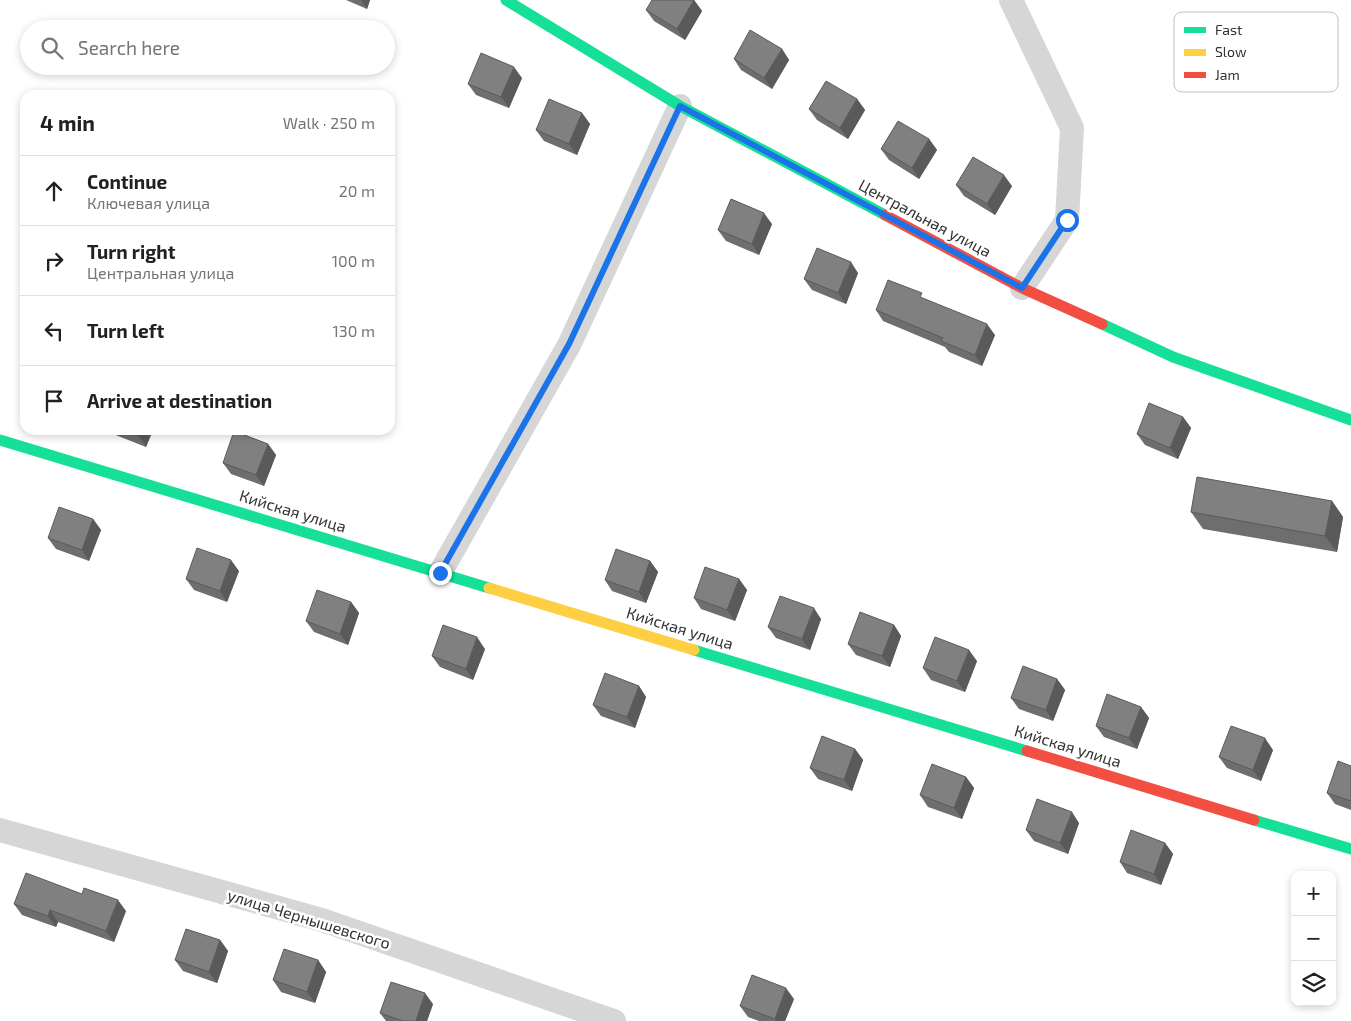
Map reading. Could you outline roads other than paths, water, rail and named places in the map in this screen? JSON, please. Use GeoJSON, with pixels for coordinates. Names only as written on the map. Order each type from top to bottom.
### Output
{"type":"FeatureCollection","features":[{"type":"Feature","properties":{"kind":"street","name":"Центральная улица"},"geometry":{"type":"LineString","coordinates":[[506,0],[680,106],[1022,288],[1173,357],[1351,420]]}},
{"type":"Feature","properties":{"kind":"street"},"geometry":{"type":"LineString","coordinates":[[1012,0],[1072,128],[1067,220],[1022,288]]}},
{"type":"Feature","properties":{"kind":"street"},"geometry":{"type":"LineString","coordinates":[[440,573],[569,344],[680,106]]}},
{"type":"Feature","properties":{"kind":"street","name":"Кийская улица"},"geometry":{"type":"LineString","coordinates":[[0,440],[1351,849]]}},
{"type":"Feature","properties":{"kind":"street","name":"улица Чернышевского"},"geometry":{"type":"LineString","coordinates":[[0,830],[322,920],[614,1021]]}}]}
